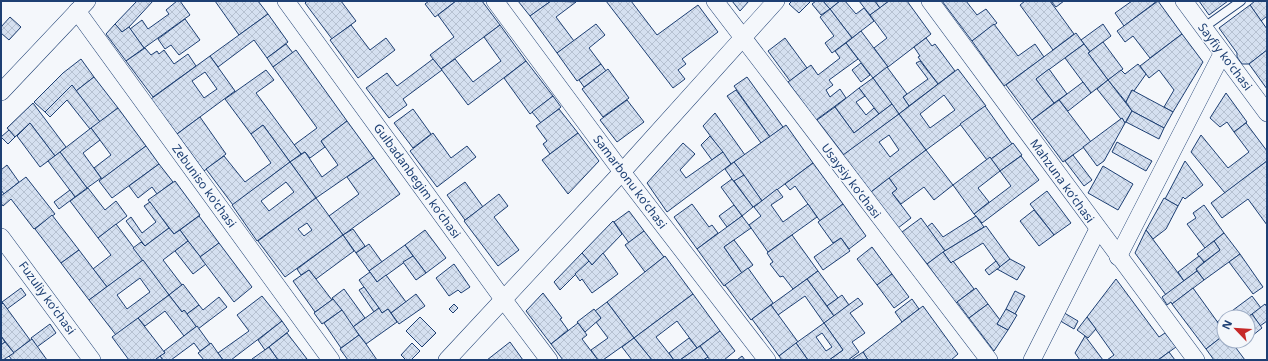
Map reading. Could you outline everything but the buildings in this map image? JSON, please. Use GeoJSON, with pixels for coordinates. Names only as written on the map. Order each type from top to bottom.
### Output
{"type":"FeatureCollection","features":[{"type":"Feature","properties":{"kind":"street","name":"Gulbadanbegim koʻchasi"},"geometry":{"type":"LineString","coordinates":[[286,1],[549,360]]}},
{"type":"Feature","properties":{"kind":"street","name":"Samarbonu koʻchasi"},"geometry":{"type":"LineString","coordinates":[[496,1],[622,172],[767,360]]}},
{"type":"Feature","properties":{"kind":"street","name":"Usaysiy koʻchasi"},"geometry":{"type":"LineString","coordinates":[[714,1],[989,360]]}},
{"type":"Feature","properties":{"kind":"street"},"geometry":{"type":"LineString","coordinates":[[447,360],[622,172],[776,1]]}},
{"type":"Feature","properties":{"kind":"street","name":"Mahzuna koʻchasi"},"geometry":{"type":"LineString","coordinates":[[930,1],[1118,257],[1196,360]]}},
{"type":"Feature","properties":{"kind":"street","name":"Sayfiy koʻchasi"},"geometry":{"type":"LineString","coordinates":[[1184,1],[1267,114]]}},
{"type":"Feature","properties":{"kind":"street"},"geometry":{"type":"LineString","coordinates":[[1,92],[82,6]]}},
{"type":"Feature","properties":{"kind":"street","name":"Zebuniso ko'chasi"},"geometry":{"type":"LineString","coordinates":[[82,6],[331,360]]}},
{"type":"Feature","properties":{"kind":"street"},"geometry":{"type":"LineString","coordinates":[[1118,257],[1222,54]]}},
{"type":"Feature","properties":{"kind":"street"},"geometry":{"type":"LineString","coordinates":[[1032,360],[1098,229]]}},
{"type":"Feature","properties":{"kind":"street","name":"Fuzuliy koʻchasi"},"geometry":{"type":"LineString","coordinates":[[1,236],[92,360]]}},
{"type":"Feature","properties":{"kind":"lane"},"geometry":{"type":"LineString","coordinates":[[1203,28],[1240,1]]}}]}
